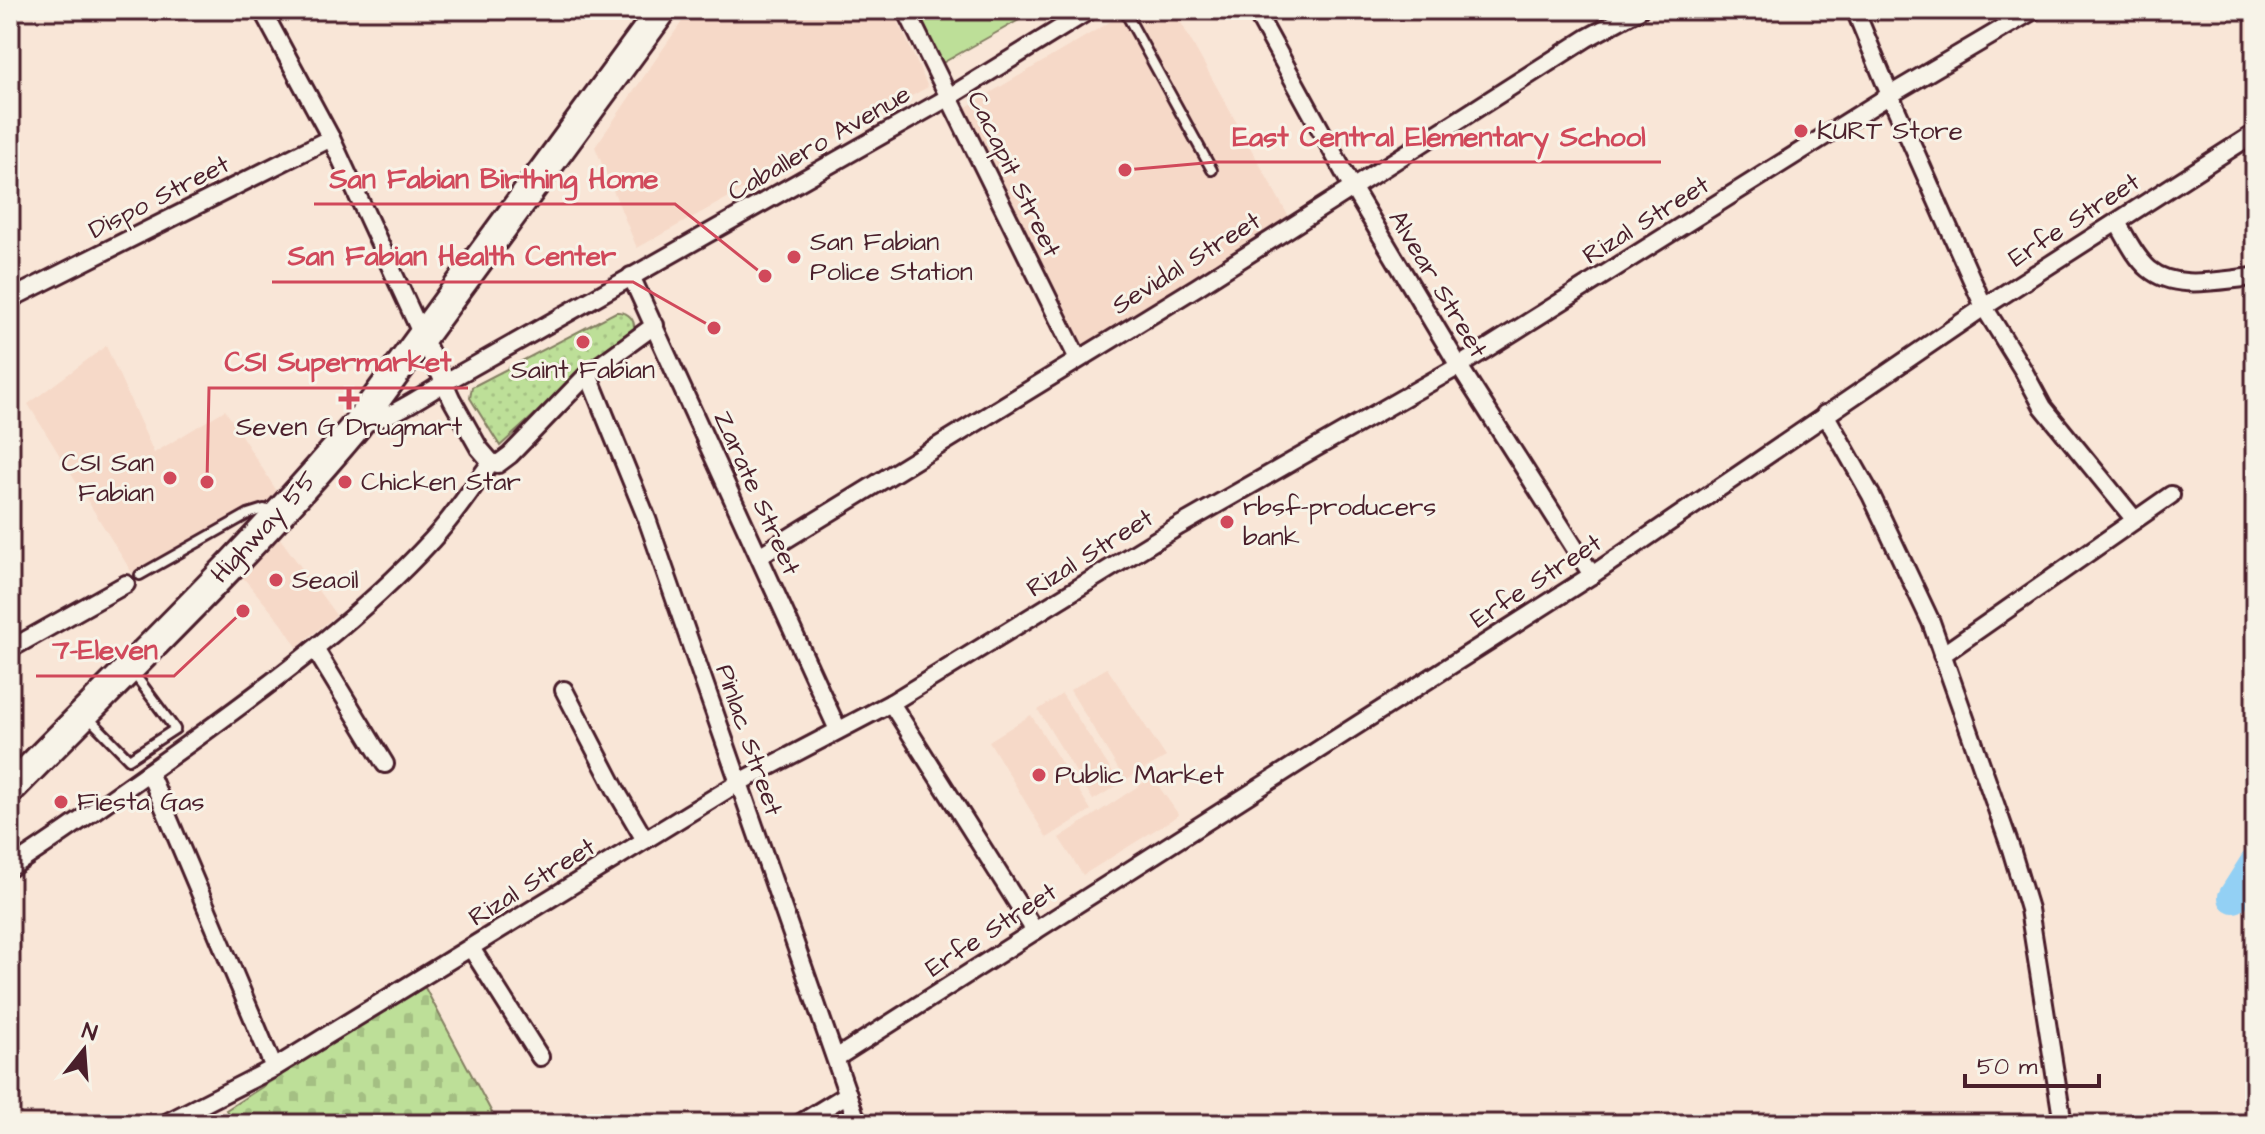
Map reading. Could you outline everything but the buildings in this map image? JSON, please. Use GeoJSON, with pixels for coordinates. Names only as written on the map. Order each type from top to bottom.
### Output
{"type":"FeatureCollection","features":[{"type":"Feature","properties":{"kind":"highway","name":"Highway 55"},"geometry":{"type":"LineString","coordinates":[[10,789],[278,514],[357,425],[662,10]]}},
{"type":"Feature","properties":{"kind":"street"},"geometry":{"type":"LineString","coordinates":[[262,10],[331,138],[444,383],[479,448],[491,462],[498,464],[510,455],[588,374],[655,325]]}},
{"type":"Feature","properties":{"kind":"street","name":"Cacapit Street"},"geometry":{"type":"LineString","coordinates":[[906,10],[1078,359]]}},
{"type":"Feature","properties":{"kind":"street","name":"Caballero Avenue"},"geometry":{"type":"LineString","coordinates":[[357,425],[385,418],[949,97],[1090,10]]}},
{"type":"Feature","properties":{"kind":"street","name":"Alvear Street"},"geometry":{"type":"LineString","coordinates":[[1255,10],[1352,187],[1459,366],[1592,575]]}},
{"type":"Feature","properties":{"kind":"street","name":"Sevidal Street"},"geometry":{"type":"LineString","coordinates":[[759,556],[1197,287],[1587,38],[1639,10]]}},
{"type":"Feature","properties":{"kind":"street"},"geometry":{"type":"LineString","coordinates":[[1855,10],[1984,307],[2043,407],[2135,520]]}},
{"type":"Feature","properties":{"kind":"street","name":"Rizal Street"},"geometry":{"type":"LineString","coordinates":[[164,1124],[274,1068],[738,783],[891,703],[1179,526],[1459,366],[1890,95],[2034,10]]}},
{"type":"Feature","properties":{"kind":"street","name":"Erfe Street"},"geometry":{"type":"LineString","coordinates":[[836,1058],[1592,575],[1984,307],[2255,133]]}},
{"type":"Feature","properties":{"kind":"street","name":"Dispo Street"},"geometry":{"type":"LineString","coordinates":[[10,299],[331,138]]}},
{"type":"Feature","properties":{"kind":"street"},"geometry":{"type":"LineString","coordinates":[[2117,222],[2140,260],[2163,277],[2193,282],[2255,277]]}},
{"type":"Feature","properties":{"kind":"street","name":"Zarate Street"},"geometry":{"type":"LineString","coordinates":[[631,276],[838,730]]}},
{"type":"Feature","properties":{"kind":"street","name":"Pinlac Street"},"geometry":{"type":"LineString","coordinates":[[588,374],[647,519],[858,1124]]}},
{"type":"Feature","properties":{"kind":"street"},"geometry":{"type":"LineString","coordinates":[[1825,414],[1871,495],[1936,635],[2011,849],[2026,897],[2063,1124]]}},
{"type":"Feature","properties":{"kind":"street"},"geometry":{"type":"LineString","coordinates":[[10,868],[149,772],[315,649],[433,538],[491,462]]}},
{"type":"Feature","properties":{"kind":"street"},"geometry":{"type":"LineString","coordinates":[[1942,655],[2171,495]]}},
{"type":"Feature","properties":{"kind":"street"},"geometry":{"type":"LineString","coordinates":[[10,649],[133,580]]}},
{"type":"Feature","properties":{"kind":"street"},"geometry":{"type":"LineString","coordinates":[[315,649],[385,764]]}},
{"type":"Feature","properties":{"kind":"street"},"geometry":{"type":"LineString","coordinates":[[564,690],[645,840]]}},
{"type":"Feature","properties":{"kind":"street"},"geometry":{"type":"LineString","coordinates":[[891,703],[1035,931]]}},
{"type":"Feature","properties":{"kind":"street"},"geometry":{"type":"LineString","coordinates":[[149,772],[274,1068]]}},
{"type":"Feature","properties":{"kind":"street"},"geometry":{"type":"LineString","coordinates":[[471,948],[540,1057]]}},
{"type":"Feature","properties":{"kind":"street"},"geometry":{"type":"LineString","coordinates":[[799,1124],[848,1094]]}},
{"type":"Feature","properties":{"kind":"lane"},"geometry":{"type":"LineString","coordinates":[[1124,10],[1212,170]]}},
{"type":"Feature","properties":{"kind":"lane"},"geometry":{"type":"LineString","coordinates":[[133,580],[248,514],[264,509],[278,514]]}},
{"type":"Feature","properties":{"kind":"lane"},"geometry":{"type":"LineString","coordinates":[[84,713],[129,759],[175,729],[129,667]]}},
{"type":"Feature","properties":{"kind":"shaded area"},"geometry":{"type":"Polygon","coordinates":[[[690,10],[893,10],[928,87],[637,248],[595,147],[690,10]]]}},
{"type":"Feature","properties":{"kind":"shaded area"},"geometry":{"type":"Polygon","coordinates":[[[1130,10],[1174,10],[1295,228],[1085,360],[958,112],[1130,10]]]}},
{"type":"Feature","properties":{"kind":"shaded area","name":"CSI San Fabian"},"geometry":{"type":"Polygon","coordinates":[[[106,346],[154,453],[225,410],[280,496],[137,581],[28,404],[106,346]]]}},
{"type":"Feature","properties":{"kind":"shaded area"},"geometry":{"type":"Polygon","coordinates":[[[276,533],[336,615],[297,647],[236,569],[276,533]]]}},
{"type":"Feature","properties":{"kind":"shaded area","name":"Public Market"},"geometry":{"type":"Polygon","coordinates":[[[1107,668],[1166,757],[1125,780],[1070,690],[1107,668]]]}},
{"type":"Feature","properties":{"kind":"shaded area","name":"Public Market"},"geometry":{"type":"Polygon","coordinates":[[[1062,694],[1120,784],[1093,800],[1038,710],[1062,694]]]}},
{"type":"Feature","properties":{"kind":"shaded area","name":"Public Market"},"geometry":{"type":"Polygon","coordinates":[[[1031,715],[1091,810],[1047,838],[989,741],[1031,715]]]}},
{"type":"Feature","properties":{"kind":"shaded area","name":"Public Market"},"geometry":{"type":"Polygon","coordinates":[[[1152,777],[1179,815],[1083,875],[1059,838],[1152,777]]]}},
{"type":"Feature","properties":{"kind":"green space"},"geometry":{"type":"Polygon","coordinates":[[[931,10],[1013,10],[1019,20],[939,65],[914,19],[931,10]]]}},
{"type":"Feature","properties":{"kind":"green space"},"geometry":{"type":"Polygon","coordinates":[[[616,312],[625,313],[631,318],[633,333],[589,365],[500,446],[470,398],[472,387],[616,312]]]}},
{"type":"Feature","properties":{"kind":"green space"},"geometry":{"type":"Polygon","coordinates":[[[423,984],[498,1124],[235,1124],[226,1110],[423,984]]]}},
{"type":"Feature","properties":{"kind":"waterway"},"geometry":{"type":"LineString","coordinates":[[2234,897],[2255,864]]}},
{"type":"Feature","properties":{"kind":"place","name":"KURT Store"},"geometry":{"type":"Point","coordinates":[1801,131]}},
{"type":"Feature","properties":{"kind":"place","name":"East Central Elementary School"},"geometry":{"type":"Point","coordinates":[1125,170]}},
{"type":"Feature","properties":{"kind":"place","name":"San Fabian Police Station"},"geometry":{"type":"Point","coordinates":[794,257]}},
{"type":"Feature","properties":{"kind":"place","name":"San Fabian Birthing Home"},"geometry":{"type":"Point","coordinates":[765,276]}},
{"type":"Feature","properties":{"kind":"place","name":"San Fabian Health Center"},"geometry":{"type":"Point","coordinates":[714,328]}},
{"type":"Feature","properties":{"kind":"place","name":"Saint Fabian"},"geometry":{"type":"Point","coordinates":[583,342]}},
{"type":"Feature","properties":{"kind":"place","name":"Seven G Drugmart"},"geometry":{"type":"Point","coordinates":[349,399]}},
{"type":"Feature","properties":{"kind":"place","name":"CSI San Fabian"},"geometry":{"type":"Point","coordinates":[170,478]}},
{"type":"Feature","properties":{"kind":"place","name":"CSI Supermarket"},"geometry":{"type":"Point","coordinates":[207,482]}},
{"type":"Feature","properties":{"kind":"place","name":"Chicken Star"},"geometry":{"type":"Point","coordinates":[345,482]}},
{"type":"Feature","properties":{"kind":"place","name":"rbsf-producers bank"},"geometry":{"type":"Point","coordinates":[1227,522]}},
{"type":"Feature","properties":{"kind":"place","name":"Seaoil"},"geometry":{"type":"Point","coordinates":[276,580]}},
{"type":"Feature","properties":{"kind":"place","name":"7-Eleven"},"geometry":{"type":"Point","coordinates":[243,611]}},
{"type":"Feature","properties":{"kind":"place","name":"Public Market"},"geometry":{"type":"Point","coordinates":[1039,775]}},
{"type":"Feature","properties":{"kind":"place","name":"Fiesta Gas"},"geometry":{"type":"Point","coordinates":[61,802]}}]}
